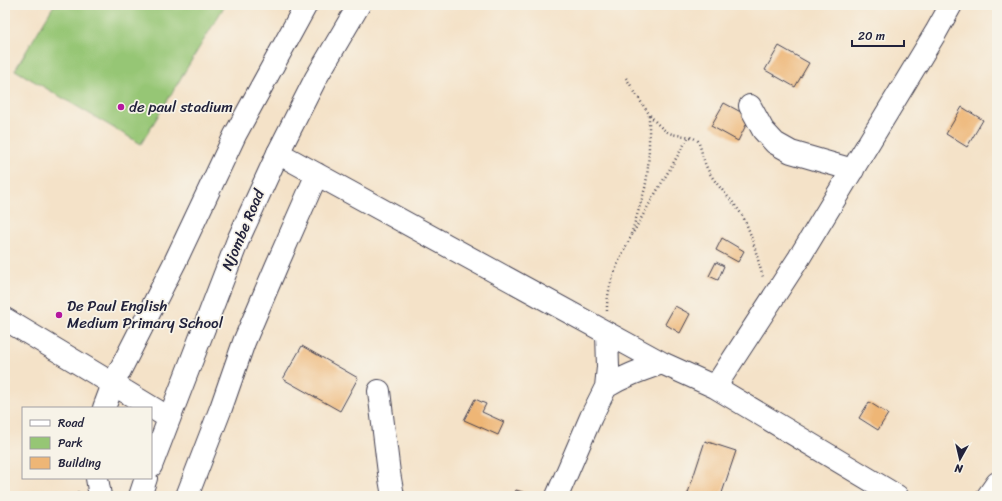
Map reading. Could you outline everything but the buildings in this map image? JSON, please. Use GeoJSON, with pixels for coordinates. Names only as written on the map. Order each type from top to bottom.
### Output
{"type":"FeatureCollection","features":[{"type":"Feature","properties":{"kind":"main road"},"geometry":{"type":"LineString","coordinates":[[104,407],[113,384],[175,262],[235,135],[306,5]]}},
{"type":"Feature","properties":{"kind":"main road","name":"Njombe Road"},"geometry":{"type":"LineString","coordinates":[[152,463],[238,240],[278,152],[316,78],[359,5]]}},
{"type":"Feature","properties":{"kind":"main road"},"geometry":{"type":"LineString","coordinates":[[715,386],[799,258],[951,5]]}},
{"type":"Feature","properties":{"kind":"main road"},"geometry":{"type":"LineString","coordinates":[[750,106],[763,130],[775,144],[791,152],[853,170]]}},
{"type":"Feature","properties":{"kind":"main road"},"geometry":{"type":"LineString","coordinates":[[278,152],[662,363],[715,386],[897,496]]}},
{"type":"Feature","properties":{"kind":"main road"},"geometry":{"type":"LineString","coordinates":[[187,496],[221,408],[244,342],[317,174]]}},
{"type":"Feature","properties":{"kind":"main road"},"geometry":{"type":"LineString","coordinates":[[5,319],[151,407]]}},
{"type":"Feature","properties":{"kind":"main road"},"geometry":{"type":"LineString","coordinates":[[556,496],[606,387],[608,368],[607,333]]}},
{"type":"Feature","properties":{"kind":"main road"},"geometry":{"type":"LineString","coordinates":[[606,387],[619,379],[662,363]]}},
{"type":"Feature","properties":{"kind":"main road"},"geometry":{"type":"LineString","coordinates":[[379,391],[393,496]]}},
{"type":"Feature","properties":{"kind":"main road"},"geometry":{"type":"LineString","coordinates":[[152,408],[169,418]]}},
{"type":"Feature","properties":{"kind":"main road"},"geometry":{"type":"LineString","coordinates":[[97,479],[100,496]]}},
{"type":"Feature","properties":{"kind":"main road"},"geometry":{"type":"LineString","coordinates":[[140,496],[146,479]]}},
{"type":"Feature","properties":{"kind":"main road"},"geometry":{"type":"LineString","coordinates":[[988,496],[997,483]]}},
{"type":"Feature","properties":{"kind":"path"},"geometry":{"type":"LineString","coordinates":[[626,78],[658,124],[673,135],[689,136],[698,141],[708,170],[744,219],[771,300]]}},
{"type":"Feature","properties":{"kind":"path"},"geometry":{"type":"LineString","coordinates":[[630,238],[645,188],[648,166],[649,113]]}},
{"type":"Feature","properties":{"kind":"path"},"geometry":{"type":"LineString","coordinates":[[607,333],[606,306],[610,285],[618,263],[630,238],[689,136]]}},
{"type":"Feature","properties":{"kind":"green space","name":"de paul stadium"},"geometry":{"type":"Polygon","coordinates":[[[54,5],[225,5],[141,144],[15,70],[54,5]]]}},
{"type":"Feature","properties":{"kind":"place","name":"de paul stadium"},"geometry":{"type":"Point","coordinates":[121,107]}},
{"type":"Feature","properties":{"kind":"place","name":"De Paul English Medium Primary School"},"geometry":{"type":"Point","coordinates":[59,315]}}]}
